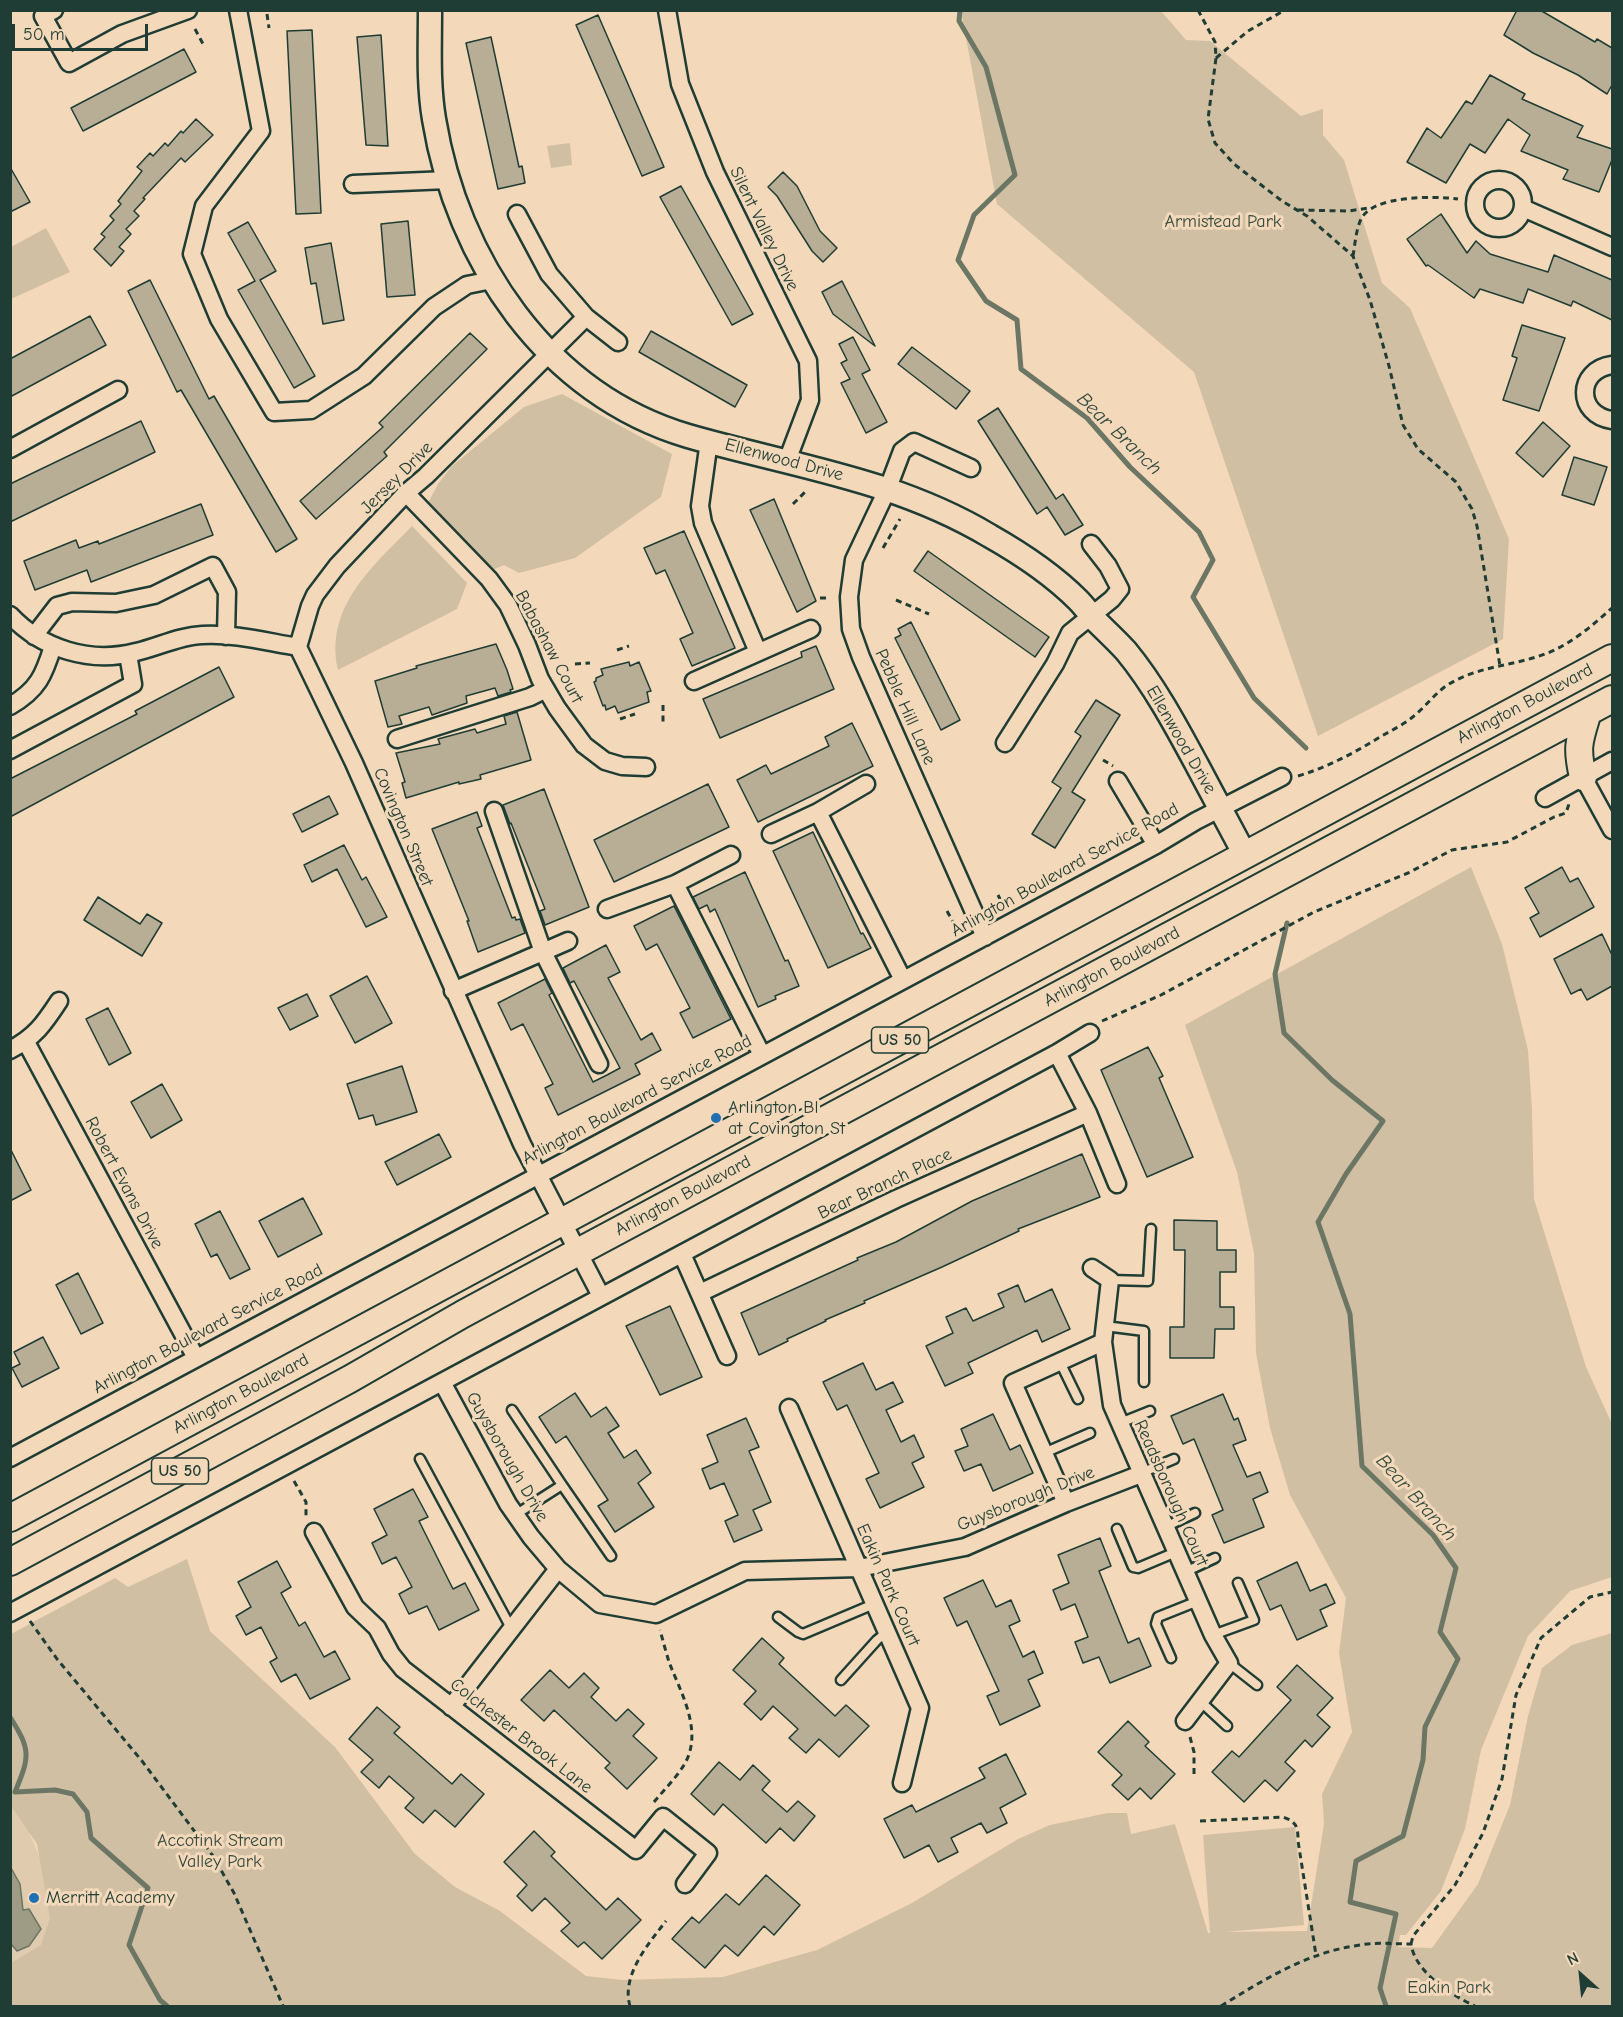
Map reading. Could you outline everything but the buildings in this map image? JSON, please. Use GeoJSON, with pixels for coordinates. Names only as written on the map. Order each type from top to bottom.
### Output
{"type":"FeatureCollection","features":[{"type":"Feature","properties":{"kind":"main road","name":"Arlington Boulevard"},"geometry":{"type":"LineString","coordinates":[[10,1518],[1612,657]]}},
{"type":"Feature","properties":{"kind":"main road","name":"Arlington Boulevard"},"geometry":{"type":"LineString","coordinates":[[10,1562],[350,1379],[578,1252],[1612,699]]}},
{"type":"Feature","properties":{"kind":"main road"},"geometry":{"type":"LineString","coordinates":[[1583,777],[1578,745],[1588,712]]}},
{"type":"Feature","properties":{"kind":"street"},"geometry":{"type":"LineString","coordinates":[[54,10],[43,16],[69,63],[122,34],[188,10]]}},
{"type":"Feature","properties":{"kind":"street"},"geometry":{"type":"LineString","coordinates":[[238,10],[261,131],[204,206],[192,254],[219,319],[274,412],[311,410],[364,376],[434,307],[467,285],[492,280]]}},
{"type":"Feature","properties":{"kind":"street","name":"Ellenwood Drive"},"geometry":{"type":"LineString","coordinates":[[430,10],[430,79],[434,117],[448,180],[471,240],[492,280],[525,328],[550,354],[607,398],[654,424],[709,441],[888,488],[951,514],[991,536],[1053,579],[1077,599],[1126,651],[1168,712],[1245,855]]}},
{"type":"Feature","properties":{"kind":"street","name":"Silent Valley Drive"},"geometry":{"type":"LineString","coordinates":[[667,10],[680,84],[714,172],[808,361],[810,400],[787,461]]}},
{"type":"Feature","properties":{"kind":"street"},"geometry":{"type":"LineString","coordinates":[[353,184],[448,180]]}},
{"type":"Feature","properties":{"kind":"street"},"geometry":{"type":"LineString","coordinates":[[1523,208],[1612,247]]}},
{"type":"Feature","properties":{"kind":"street"},"geometry":{"type":"LineString","coordinates":[[517,214],[549,274],[586,317],[618,342]]}},
{"type":"Feature","properties":{"kind":"street","name":"Jersey Drive"},"geometry":{"type":"LineString","coordinates":[[298,647],[315,595],[337,566],[406,493],[586,317]]}},
{"type":"Feature","properties":{"kind":"street"},"geometry":{"type":"LineString","coordinates":[[1612,365],[1596,370],[1586,384],[1585,393],[1590,409],[1596,415],[1612,420]]}},
{"type":"Feature","properties":{"kind":"street"},"geometry":{"type":"LineString","coordinates":[[10,449],[118,390]]}},
{"type":"Feature","properties":{"kind":"street"},"geometry":{"type":"LineString","coordinates":[[709,441],[700,506],[703,523],[758,652]]}},
{"type":"Feature","properties":{"kind":"street","name":"Pebble Hill Lane"},"geometry":{"type":"LineString","coordinates":[[971,468],[914,442],[902,451],[888,488],[854,560],[849,597],[851,629],[861,657],[985,937]]}},
{"type":"Feature","properties":{"kind":"street","name":"Babashaw Court"},"geometry":{"type":"LineString","coordinates":[[406,493],[489,579],[508,605],[546,689],[584,745],[605,761],[622,766],[646,766]]}},
{"type":"Feature","properties":{"kind":"street"},"geometry":{"type":"LineString","coordinates":[[1005,743],[1055,664],[1070,633],[1120,589],[1108,566],[1091,544]]}},
{"type":"Feature","properties":{"kind":"street"},"geometry":{"type":"LineString","coordinates":[[34,636],[57,606],[72,602],[116,603],[154,595],[213,566],[227,592],[226,636]]}},
{"type":"Feature","properties":{"kind":"street"},"geometry":{"type":"LineString","coordinates":[[10,615],[34,636],[53,646],[86,655],[111,657],[176,639],[201,635],[226,636],[298,647]]}},
{"type":"Feature","properties":{"kind":"street"},"geometry":{"type":"LineString","coordinates":[[694,681],[811,629]]}},
{"type":"Feature","properties":{"kind":"street"},"geometry":{"type":"LineString","coordinates":[[10,706],[33,690],[45,671],[53,646]]}},
{"type":"Feature","properties":{"kind":"street","name":"Covington Street"},"geometry":{"type":"LineString","coordinates":[[298,647],[354,763],[522,1144],[601,1296]]}},
{"type":"Feature","properties":{"kind":"street"},"geometry":{"type":"LineString","coordinates":[[10,750],[133,684],[128,654]]}},
{"type":"Feature","properties":{"kind":"street"},"geometry":{"type":"LineString","coordinates":[[397,739],[530,697],[546,689]]}},
{"type":"Feature","properties":{"kind":"street"},"geometry":{"type":"LineString","coordinates":[[1545,798],[1612,761]]}},
{"type":"Feature","properties":{"kind":"street","name":"Arlington Boulevard Service Road"},"geometry":{"type":"LineString","coordinates":[[10,1458],[1282,777]]}},
{"type":"Feature","properties":{"kind":"street"},"geometry":{"type":"LineString","coordinates":[[1583,777],[1612,830]]}},
{"type":"Feature","properties":{"kind":"street"},"geometry":{"type":"LineString","coordinates":[[1118,782],[1156,845]]}},
{"type":"Feature","properties":{"kind":"street"},"geometry":{"type":"LineString","coordinates":[[771,834],[818,812],[866,784]]}},
{"type":"Feature","properties":{"kind":"street"},"geometry":{"type":"LineString","coordinates":[[494,811],[543,952],[598,1064]]}},
{"type":"Feature","properties":{"kind":"street"},"geometry":{"type":"LineString","coordinates":[[818,812],[903,980]]}},
{"type":"Feature","properties":{"kind":"street"},"geometry":{"type":"LineString","coordinates":[[607,909],[675,884],[731,855]]}},
{"type":"Feature","properties":{"kind":"street"},"geometry":{"type":"LineString","coordinates":[[675,884],[762,1055]]}},
{"type":"Feature","properties":{"kind":"street"},"geometry":{"type":"LineString","coordinates":[[453,991],[568,941]]}},
{"type":"Feature","properties":{"kind":"street"},"geometry":{"type":"LineString","coordinates":[[10,1050],[27,1042],[43,1026],[59,1001]]}},
{"type":"Feature","properties":{"kind":"street"},"geometry":{"type":"LineString","coordinates":[[16,1610],[1057,1053],[1090,1033]]}},
{"type":"Feature","properties":{"kind":"street","name":"Robert Evans Drive"},"geometry":{"type":"LineString","coordinates":[[27,1042],[196,1358]]}},
{"type":"Feature","properties":{"kind":"street"},"geometry":{"type":"LineString","coordinates":[[1057,1053],[1088,1113],[1118,1184]]}},
{"type":"Feature","properties":{"kind":"street","name":"Bear Branch Place"},"geometry":{"type":"LineString","coordinates":[[700,1293],[896,1199],[1088,1113]]}},
{"type":"Feature","properties":{"kind":"street"},"geometry":{"type":"LineString","coordinates":[[682,1254],[727,1356]]}},
{"type":"Feature","properties":{"kind":"street"},"geometry":{"type":"LineString","coordinates":[[1092,1268],[1110,1280]]}},
{"type":"Feature","properties":{"kind":"street","name":"Readsborough Court"},"geometry":{"type":"LineString","coordinates":[[1110,1280],[1104,1334],[1112,1405],[1164,1527],[1213,1635],[1229,1663]]}},
{"type":"Feature","properties":{"kind":"street"},"geometry":{"type":"LineString","coordinates":[[1066,1503],[1013,1383],[1060,1362],[1104,1334]]}},
{"type":"Feature","properties":{"kind":"street","name":"Guysborough Drive"},"geometry":{"type":"LineString","coordinates":[[442,1382],[508,1504],[531,1538],[558,1569],[600,1604],[656,1614],[745,1571],[859,1568],[965,1547],[1066,1503],[1141,1474]]}},
{"type":"Feature","properties":{"kind":"street","name":"Eakin Park Court"},"geometry":{"type":"LineString","coordinates":[[789,1408],[920,1708],[902,1783]]}},
{"type":"Feature","properties":{"kind":"street","name":"Colchester Brook Lane"},"geometry":{"type":"LineString","coordinates":[[314,1532],[355,1607],[377,1628],[396,1662],[451,1707],[636,1850],[663,1817],[708,1853],[685,1884]]}},
{"type":"Feature","properties":{"kind":"street"},"geometry":{"type":"LineString","coordinates":[[451,1707],[558,1569]]}},
{"type":"Feature","properties":{"kind":"street"},"geometry":{"type":"LineString","coordinates":[[1185,1721],[1229,1663]]}},
{"type":"Feature","properties":{"kind":"lane"},"geometry":{"type":"LineString","coordinates":[[1110,1280],[1148,1281],[1151,1229]]}},
{"type":"Feature","properties":{"kind":"lane"},"geometry":{"type":"LineString","coordinates":[[1104,1334],[1144,1331],[1144,1382]]}},
{"type":"Feature","properties":{"kind":"lane"},"geometry":{"type":"LineString","coordinates":[[1060,1362],[1078,1399]]}},
{"type":"Feature","properties":{"kind":"lane"},"geometry":{"type":"LineString","coordinates":[[512,1410],[611,1556]]}},
{"type":"Feature","properties":{"kind":"lane"},"geometry":{"type":"LineString","coordinates":[[1120,1423],[1150,1411]]}},
{"type":"Feature","properties":{"kind":"lane"},"geometry":{"type":"LineString","coordinates":[[1044,1453],[1090,1433]]}},
{"type":"Feature","properties":{"kind":"lane"},"geometry":{"type":"LineString","coordinates":[[420,1459],[512,1628]]}},
{"type":"Feature","properties":{"kind":"lane"},"geometry":{"type":"LineString","coordinates":[[1141,1474],[1174,1459]]}},
{"type":"Feature","properties":{"kind":"lane"},"geometry":{"type":"LineString","coordinates":[[515,1515],[562,1485]]}},
{"type":"Feature","properties":{"kind":"lane"},"geometry":{"type":"LineString","coordinates":[[1164,1527],[1195,1514]]}},
{"type":"Feature","properties":{"kind":"lane"},"geometry":{"type":"LineString","coordinates":[[1117,1529],[1133,1566],[1138,1568],[1176,1552]]}},
{"type":"Feature","properties":{"kind":"lane"},"geometry":{"type":"LineString","coordinates":[[1185,1572],[1215,1558]]}},
{"type":"Feature","properties":{"kind":"lane"},"geometry":{"type":"LineString","coordinates":[[1213,1635],[1254,1620],[1238,1583]]}},
{"type":"Feature","properties":{"kind":"lane"},"geometry":{"type":"LineString","coordinates":[[1171,1658],[1156,1624],[1158,1617],[1198,1601]]}},
{"type":"Feature","properties":{"kind":"lane"},"geometry":{"type":"LineString","coordinates":[[778,1617],[803,1634],[874,1604]]}},
{"type":"Feature","properties":{"kind":"lane"},"geometry":{"type":"LineString","coordinates":[[841,1680],[887,1632]]}},
{"type":"Feature","properties":{"kind":"lane"},"geometry":{"type":"LineString","coordinates":[[1229,1663],[1257,1685]]}},
{"type":"Feature","properties":{"kind":"lane"},"geometry":{"type":"LineString","coordinates":[[1200,1701],[1227,1726]]}},
{"type":"Feature","properties":{"kind":"path"},"geometry":{"type":"LineString","coordinates":[[1198,10],[1215,42],[1216,58],[1208,120],[1215,143],[1234,164],[1297,210],[1353,256],[1370,300],[1403,425],[1418,449],[1456,482],[1472,509],[1477,526],[1500,666]]}},
{"type":"Feature","properties":{"kind":"path"},"geometry":{"type":"LineString","coordinates":[[1216,58],[1248,31],[1285,10]]}},
{"type":"Feature","properties":{"kind":"path"},"geometry":{"type":"LineString","coordinates":[[267,14],[269,28]]}},
{"type":"Feature","properties":{"kind":"path"},"geometry":{"type":"LineString","coordinates":[[195,29],[203,44]]}},
{"type":"Feature","properties":{"kind":"path"},"geometry":{"type":"LineString","coordinates":[[1297,210],[1348,211],[1371,208],[1391,201],[1458,199]]}},
{"type":"Feature","properties":{"kind":"path"},"geometry":{"type":"LineString","coordinates":[[1353,256],[1361,217],[1371,208]]}},
{"type":"Feature","properties":{"kind":"path"},"geometry":{"type":"LineString","coordinates":[[793,504],[807,490]]}},
{"type":"Feature","properties":{"kind":"path"},"geometry":{"type":"LineString","coordinates":[[883,548],[900,519]]}},
{"type":"Feature","properties":{"kind":"path"},"geometry":{"type":"LineString","coordinates":[[820,598],[830,598]]}},
{"type":"Feature","properties":{"kind":"path"},"geometry":{"type":"LineString","coordinates":[[896,600],[929,614]]}},
{"type":"Feature","properties":{"kind":"path"},"geometry":{"type":"LineString","coordinates":[[1282,777],[1293,778],[1339,762],[1414,715],[1448,685],[1468,674],[1531,659],[1555,650],[1612,608]]}},
{"type":"Feature","properties":{"kind":"path"},"geometry":{"type":"LineString","coordinates":[[617,650],[629,646]]}},
{"type":"Feature","properties":{"kind":"path"},"geometry":{"type":"LineString","coordinates":[[575,663],[590,663]]}},
{"type":"Feature","properties":{"kind":"path"},"geometry":{"type":"LineString","coordinates":[[663,705],[663,724]]}},
{"type":"Feature","properties":{"kind":"path"},"geometry":{"type":"LineString","coordinates":[[620,719],[635,714]]}},
{"type":"Feature","properties":{"kind":"path"},"geometry":{"type":"LineString","coordinates":[[1090,1033],[1101,1021],[1161,995],[1314,912],[1408,873],[1452,850],[1507,842],[1566,813],[1570,806]]}},
{"type":"Feature","properties":{"kind":"path"},"geometry":{"type":"LineString","coordinates":[[998,895],[1004,908]]}},
{"type":"Feature","properties":{"kind":"path"},"geometry":{"type":"LineString","coordinates":[[947,911],[958,931]]}},
{"type":"Feature","properties":{"kind":"path"},"geometry":{"type":"LineString","coordinates":[[292,1476],[306,1502],[305,1518],[314,1532]]}},
{"type":"Feature","properties":{"kind":"path"},"geometry":{"type":"LineString","coordinates":[[1409,1944],[1455,1885],[1482,1833],[1502,1779],[1516,1695],[1541,1638],[1590,1597],[1612,1592]]}},
{"type":"Feature","properties":{"kind":"path"},"geometry":{"type":"LineString","coordinates":[[16,1610],[141,1761],[213,1856],[234,1893],[283,2007]]}},
{"type":"Feature","properties":{"kind":"path"},"geometry":{"type":"LineString","coordinates":[[651,1807],[684,1765],[689,1752],[691,1736],[689,1711],[669,1662],[656,1614]]}},
{"type":"Feature","properties":{"kind":"path"},"geometry":{"type":"LineString","coordinates":[[1185,1721],[1194,1752],[1194,1777]]}},
{"type":"Feature","properties":{"kind":"path"},"geometry":{"type":"LineString","coordinates":[[1200,1821],[1282,1817],[1293,1821],[1298,1828],[1298,1841],[1316,1955]]}},
{"type":"Feature","properties":{"kind":"path"},"geometry":{"type":"LineString","coordinates":[[630,2007],[627,1988],[632,1974],[666,1921]]}},
{"type":"Feature","properties":{"kind":"path"},"geometry":{"type":"LineString","coordinates":[[1221,2007],[1268,1978],[1316,1955],[1375,1943],[1409,1944]]}},
{"type":"Feature","properties":{"kind":"path"},"geometry":{"type":"LineString","coordinates":[[1409,1944],[1432,1978],[1453,1996],[1475,2007]]}},
{"type":"Feature","properties":{"kind":"shaded area","name":"Merritt Academy"},"geometry":{"type":"Polygon","coordinates":[[[11,1790],[103,2006],[11,2006],[11,1790]]]}},
{"type":"Feature","properties":{"kind":"shaded area"},"geometry":{"type":"Polygon","coordinates":[[[11,1868],[20,1884],[23,1910],[29,1909],[41,1929],[29,1946],[17,1951],[11,1944],[11,1868]]]}},
{"type":"Feature","properties":{"kind":"green space","name":"Armistead Park"},"geometry":{"type":"Polygon","coordinates":[[[961,11],[1161,11],[1186,40],[1210,41],[1301,116],[1323,109],[1323,135],[1344,160],[1382,283],[1410,308],[1509,539],[1503,639],[1318,736],[1194,372],[997,204],[961,11]]]}},
{"type":"Feature","properties":{"kind":"green space"},"geometry":{"type":"Polygon","coordinates":[[[570,143],[572,165],[551,168],[547,146],[570,143]]]}},
{"type":"Feature","properties":{"kind":"green space"},"geometry":{"type":"Polygon","coordinates":[[[46,228],[70,272],[11,299],[11,247],[46,228]]]}},
{"type":"Feature","properties":{"kind":"green space"},"geometry":{"type":"Polygon","coordinates":[[[562,394],[672,454],[661,497],[575,558],[519,573],[504,565],[492,570],[428,503],[438,484],[452,466],[524,407],[562,394]]]}},
{"type":"Feature","properties":{"kind":"green space"},"geometry":{"type":"Polygon","coordinates":[[[412,526],[467,583],[457,609],[338,670],[336,647],[338,627],[345,607],[355,589],[368,573],[412,526]]]}},
{"type":"Feature","properties":{"kind":"green space"},"geometry":{"type":"Polygon","coordinates":[[[1471,867],[1502,944],[1528,1050],[1534,1199],[1586,1367],[1612,1424],[1612,1577],[1570,1591],[1528,1636],[1481,1750],[1465,1829],[1441,1891],[1406,1935],[1400,1935],[1398,1947],[1432,1948],[1478,1884],[1510,1805],[1528,1716],[1542,1668],[1572,1645],[1612,1633],[1612,2006],[11,2006],[11,1963],[41,1945],[50,1918],[37,1844],[11,1806],[11,1634],[115,1578],[128,1587],[187,1559],[210,1631],[335,1747],[415,1854],[455,1887],[500,1911],[586,1976],[622,1980],[723,1977],[817,1950],[912,1903],[1018,1839],[1050,1825],[1108,1813],[1127,1813],[1131,1834],[1175,1824],[1208,1933],[1210,1933],[1203,1835],[1295,1827],[1304,1925],[1225,1932],[1307,1931],[1324,1824],[1322,1794],[1352,1732],[1339,1653],[1346,1598],[1290,1495],[1270,1428],[1256,1353],[1254,1253],[1237,1172],[1185,1025],[1471,867]]]}},
{"type":"Feature","properties":{"kind":"waterway","name":"Bear Branch"},"geometry":{"type":"LineString","coordinates":[[960,10],[959,21],[986,67],[1015,175],[974,215],[958,260],[986,301],[1017,320],[1021,369],[1087,418],[1130,467],[1199,532],[1213,560],[1193,597],[1254,698],[1306,748]]}},
{"type":"Feature","properties":{"kind":"waterway","name":"Bear Branch"},"geometry":{"type":"LineString","coordinates":[[1287,923],[1275,974],[1284,1033],[1332,1080],[1383,1121],[1346,1174],[1318,1222],[1350,1314],[1362,1466],[1433,1535],[1456,1568],[1440,1632],[1458,1659],[1425,1727],[1423,1760],[1403,1836],[1356,1861],[1350,1902],[1396,1914],[1380,1988],[1386,2006]]}},
{"type":"Feature","properties":{"kind":"waterway"},"geometry":{"type":"LineString","coordinates":[[10,1717],[22,1738],[26,1753],[24,1770],[15,1792],[55,1790],[73,1794],[87,1812],[91,1838],[148,1888],[129,1945],[160,2000],[167,2006]]}},
{"type":"Feature","properties":{"kind":"place","name":"Arlington Bl at Covington St"},"geometry":{"type":"Point","coordinates":[716,1118]}},
{"type":"Feature","properties":{"kind":"place","name":"Merritt Academy"},"geometry":{"type":"Point","coordinates":[34,1898]}},
{"type":"Feature","properties":{"kind":"park label","name":"Accotink Stream Valley Park"},"geometry":{"type":"Point","coordinates":[220,1851]}},
{"type":"Feature","properties":{"kind":"park label","name":"Eakin Park"},"geometry":{"type":"Point","coordinates":[1449,1988]}}]}
